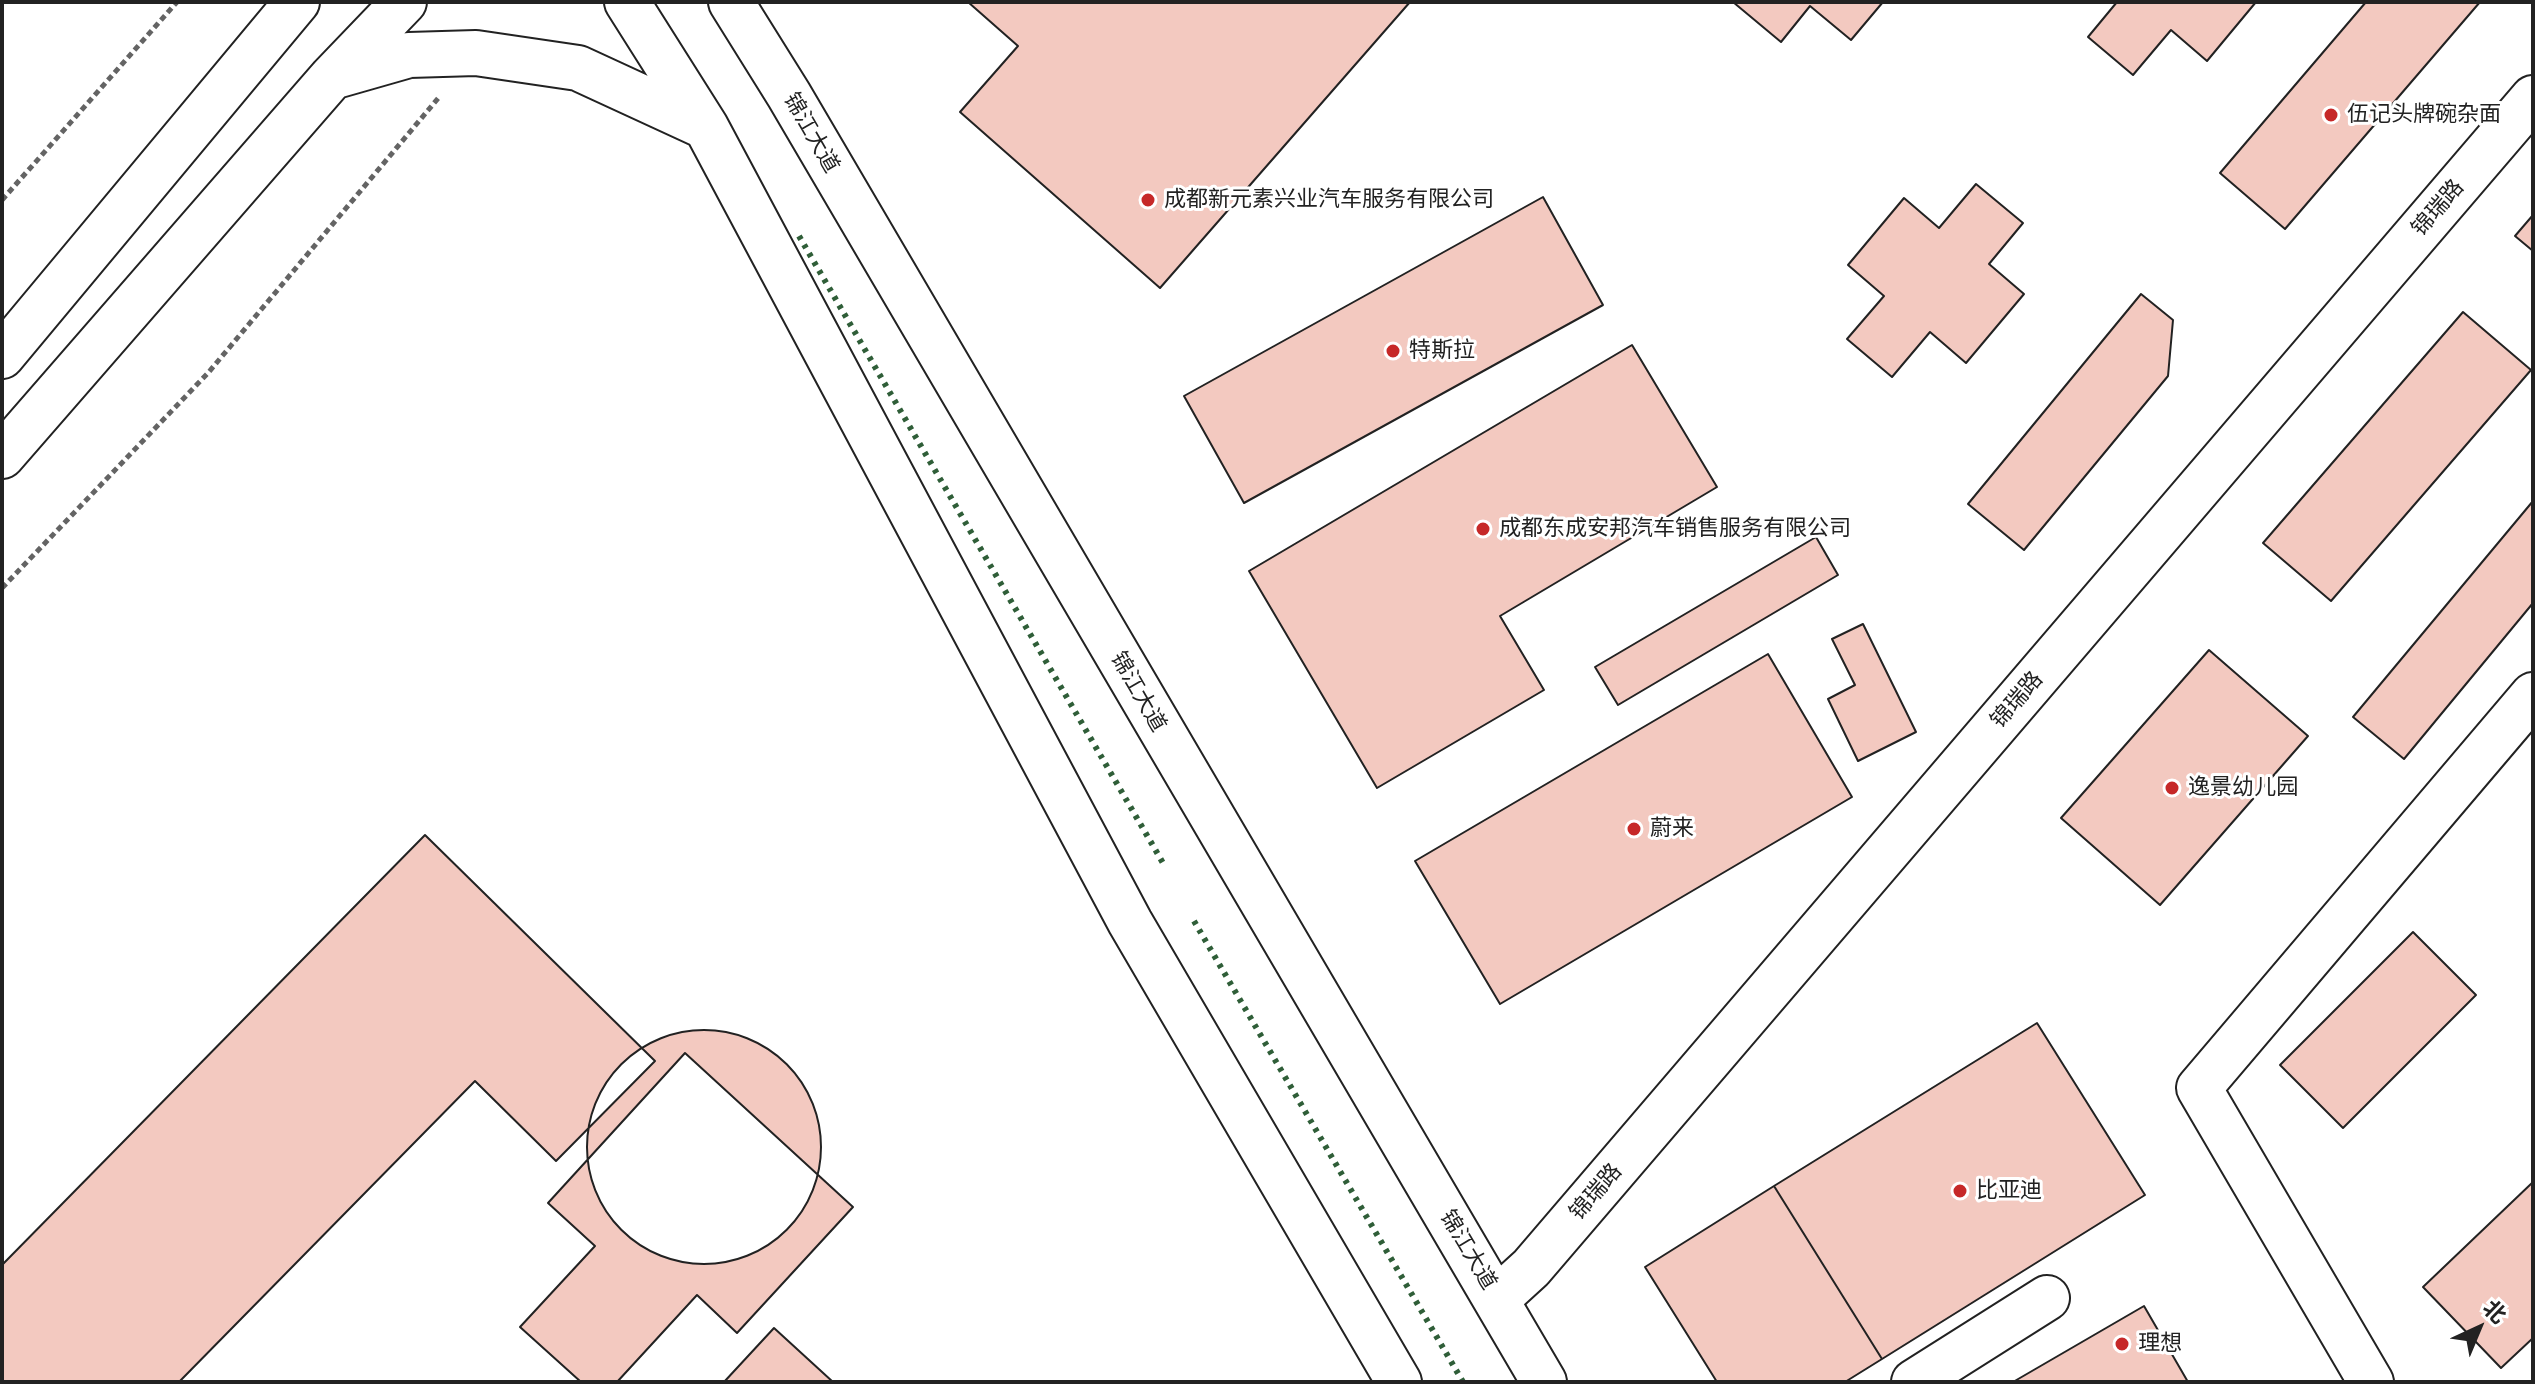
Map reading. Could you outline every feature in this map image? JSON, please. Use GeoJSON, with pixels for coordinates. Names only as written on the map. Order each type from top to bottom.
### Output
{"type":"FeatureCollection","features":[{"type":"Feature","properties":{"kind":"main road"},"geometry":{"type":"LineString","coordinates":[[2,356],[297,2]]}},
{"type":"Feature","properties":{"kind":"main road"},"geometry":{"type":"LineString","coordinates":[[2,456],[332,77],[404,2]]}},
{"type":"Feature","properties":{"kind":"main road"},"geometry":{"type":"LineString","coordinates":[[627,2],[706,127],[1130,922],[1399,1382]]}},
{"type":"Feature","properties":{"kind":"main road","name":"锦江大道"},"geometry":{"type":"LineString","coordinates":[[731,2],[789,95],[1544,1382]]}},
{"type":"Feature","properties":{"kind":"main road"},"geometry":{"type":"LineString","coordinates":[[751,2],[789,95]]}},
{"type":"Feature","properties":{"kind":"main road"},"geometry":{"type":"LineString","coordinates":[[332,77],[409,55],[476,53],[578,68],[706,127]]}},
{"type":"Feature","properties":{"kind":"main road","name":"锦瑞路"},"geometry":{"type":"LineString","coordinates":[[1497,1299],[1531,1268],[2533,98]]}},
{"type":"Feature","properties":{"kind":"main road"},"geometry":{"type":"LineString","coordinates":[[2371,1382],[2199,1088],[2533,695]]}},
{"type":"Feature","properties":{"kind":"main road"},"geometry":{"type":"LineString","coordinates":[[1914,1382],[2047,1298]]}},
{"type":"Feature","properties":{"kind":"path"},"geometry":{"type":"LineString","coordinates":[[2,200],[177,2]]}},
{"type":"Feature","properties":{"kind":"path"},"geometry":{"type":"LineString","coordinates":[[2,588],[208,373],[476,53]]}},
{"type":"Feature","properties":{"kind":"building","name":"成都新元素兴业汽车服务有限公司"},"geometry":{"type":"Polygon","coordinates":[[[968,2],[1410,2],[1160,288],[960,112],[1018,46],[968,2]]]}},
{"type":"Feature","properties":{"kind":"building"},"geometry":{"type":"Polygon","coordinates":[[[1733,2],[1883,2],[1851,40],[1810,6],[1781,42],[1733,2]]]}},
{"type":"Feature","properties":{"kind":"building"},"geometry":{"type":"Polygon","coordinates":[[[2117,2],[2256,2],[2207,61],[2171,30],[2133,75],[2088,37],[2117,2]]]}},
{"type":"Feature","properties":{"kind":"building"},"geometry":{"type":"Polygon","coordinates":[[[2366,2],[2480,2],[2285,229],[2220,173],[2366,2]]]}},
{"type":"Feature","properties":{"kind":"building"},"geometry":{"type":"Polygon","coordinates":[[[1976,184],[2023,223],[1989,264],[2024,294],[1966,363],[1930,332],[1892,377],[1847,339],[1884,296],[1848,265],[1904,198],[1939,228],[1976,184]]]}},
{"type":"Feature","properties":{"kind":"building","name":"特斯拉"},"geometry":{"type":"Polygon","coordinates":[[[1543,197],[1603,305],[1244,503],[1184,396],[1543,197]]]}},
{"type":"Feature","properties":{"kind":"building"},"geometry":{"type":"Polygon","coordinates":[[[2533,215],[2533,251],[2515,236],[2533,215]]]}},
{"type":"Feature","properties":{"kind":"building"},"geometry":{"type":"Polygon","coordinates":[[[2141,294],[2173,320],[2168,376],[2024,550],[1968,504],[2141,294]]]}},
{"type":"Feature","properties":{"kind":"building"},"geometry":{"type":"Polygon","coordinates":[[[2463,312],[2531,370],[2331,601],[2263,543],[2463,312]]]}},
{"type":"Feature","properties":{"kind":"building","name":"成都东成安邦汽车销售服务有限公司"},"geometry":{"type":"Polygon","coordinates":[[[1632,345],[1717,487],[1500,616],[1544,690],[1377,788],[1249,571],[1632,345]]]}},
{"type":"Feature","properties":{"kind":"building"},"geometry":{"type":"Polygon","coordinates":[[[2533,501],[2533,603],[2404,759],[2353,717],[2533,501]]]}},
{"type":"Feature","properties":{"kind":"building"},"geometry":{"type":"Polygon","coordinates":[[[1816,537],[1838,575],[1618,705],[1595,667],[1816,537]]]}},
{"type":"Feature","properties":{"kind":"building"},"geometry":{"type":"Polygon","coordinates":[[[1863,624],[1916,732],[1858,761],[1828,699],[1855,685],[1832,639],[1863,624]]]}},
{"type":"Feature","properties":{"kind":"building"},"geometry":{"type":"Polygon","coordinates":[[[2209,650],[2308,736],[2160,905],[2061,818],[2209,650]]]}},
{"type":"Feature","properties":{"kind":"building","name":"蔚来"},"geometry":{"type":"Polygon","coordinates":[[[1768,654],[1852,797],[1500,1004],[1415,861],[1768,654]]]}},
{"type":"Feature","properties":{"kind":"building"},"geometry":{"type":"Polygon","coordinates":[[[425,835],[655,1061],[556,1161],[475,1081],[179,1382],[2,1382],[2,1265],[425,835]]]}},
{"type":"Feature","properties":{"kind":"building"},"geometry":{"type":"Polygon","coordinates":[[[2413,932],[2476,995],[2343,1128],[2280,1065],[2413,932]]]}},
{"type":"Feature","properties":{"kind":"building","name":"比亚迪"},"geometry":{"type":"Polygon","coordinates":[[[2037,1023],[2145,1195],[1882,1359],[1774,1186],[2037,1023]]]}},
{"type":"Feature","properties":{"kind":"building"},"geometry":{"type":"Polygon","coordinates":[[[704,1030],[749,1038],[787,1064],[813,1102],[821,1147],[813,1192],[787,1230],[749,1256],[704,1264],[659,1256],[621,1230],[595,1192],[587,1147],[595,1102],[621,1064],[659,1038],[704,1030]]]}},
{"type":"Feature","properties":{"kind":"building"},"geometry":{"type":"Polygon","coordinates":[[[685,1053],[853,1207],[737,1333],[697,1295],[617,1382],[581,1382],[520,1327],[595,1246],[548,1203],[685,1053]]]}},
{"type":"Feature","properties":{"kind":"building"},"geometry":{"type":"Polygon","coordinates":[[[2533,1182],[2533,1338],[2501,1368],[2423,1287],[2533,1182]]]}},
{"type":"Feature","properties":{"kind":"building"},"geometry":{"type":"Polygon","coordinates":[[[1774,1186],[1882,1359],[1845,1382],[1717,1382],[1645,1267],[1774,1186]]]}},
{"type":"Feature","properties":{"kind":"building","name":"理想"},"geometry":{"type":"Polygon","coordinates":[[[2144,1306],[2188,1382],[2013,1382],[2144,1306]]]}},
{"type":"Feature","properties":{"kind":"building"},"geometry":{"type":"Polygon","coordinates":[[[774,1328],[833,1382],[724,1382],[774,1328]]]}},
{"type":"Feature","properties":{"kind":"hedge"},"geometry":{"type":"LineString","coordinates":[[799,236],[1163,863]]}},
{"type":"Feature","properties":{"kind":"hedge"},"geometry":{"type":"LineString","coordinates":[[1194,921],[1463,1382]]}},
{"type":"Feature","properties":{"kind":"place","name":"伍记头牌碗杂面"},"geometry":{"type":"Point","coordinates":[2331,115]}},
{"type":"Feature","properties":{"kind":"place","name":"成都新元素兴业汽车服务有限公司"},"geometry":{"type":"Point","coordinates":[1148,200]}},
{"type":"Feature","properties":{"kind":"place","name":"特斯拉"},"geometry":{"type":"Point","coordinates":[1393,351]}},
{"type":"Feature","properties":{"kind":"place","name":"成都东成安邦汽车销售服务有限公司"},"geometry":{"type":"Point","coordinates":[1483,529]}},
{"type":"Feature","properties":{"kind":"place","name":"逸景幼儿园"},"geometry":{"type":"Point","coordinates":[2172,788]}},
{"type":"Feature","properties":{"kind":"place","name":"蔚来"},"geometry":{"type":"Point","coordinates":[1634,829]}},
{"type":"Feature","properties":{"kind":"place","name":"比亚迪"},"geometry":{"type":"Point","coordinates":[1960,1191]}},
{"type":"Feature","properties":{"kind":"place","name":"理想"},"geometry":{"type":"Point","coordinates":[2122,1344]}}]}
